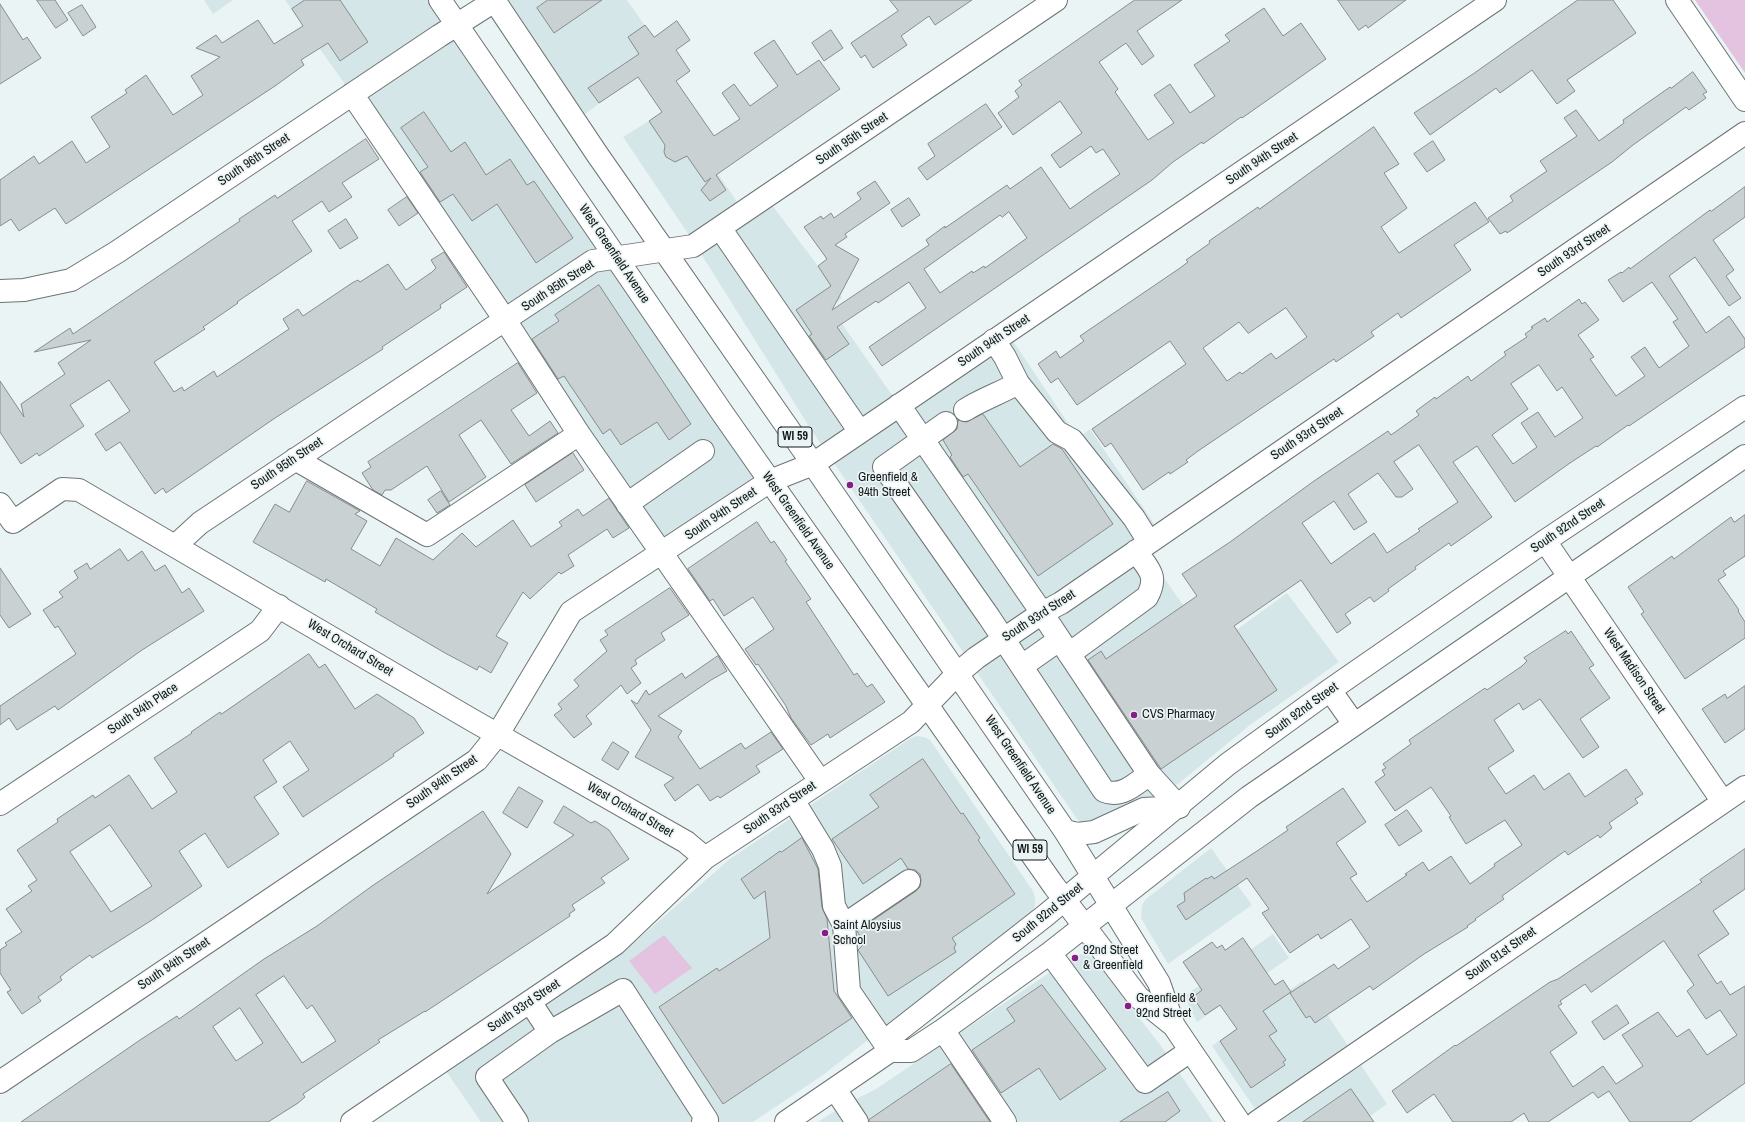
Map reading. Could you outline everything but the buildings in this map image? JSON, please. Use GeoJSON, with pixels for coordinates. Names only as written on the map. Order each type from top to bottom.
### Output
{"type":"FeatureCollection","features":[{"type":"Feature","properties":{"kind":"street","name":"West Greenfield Avenue"},"geometry":{"type":"LineString","coordinates":[[440,0],[770,481],[1065,900],[1138,997],[1174,1026]]}},
{"type":"Feature","properties":{"kind":"street","name":"West Greenfield Avenue"},"geometry":{"type":"LineString","coordinates":[[495,0],[664,250],[1065,831],[1159,983],[1174,1026],[1240,1122]]}},
{"type":"Feature","properties":{"kind":"street","name":"South 96th Street"},"geometry":{"type":"LineString","coordinates":[[0,291],[24,290],[71,280],[117,252],[456,24],[495,0]]}},
{"type":"Feature","properties":{"kind":"street","name":"South 95th Street"},"geometry":{"type":"LineString","coordinates":[[176,545],[200,523],[295,458],[593,261],[693,246],[1056,0]]}},
{"type":"Feature","properties":{"kind":"street","name":"South 94th Street"},"geometry":{"type":"LineString","coordinates":[[0,1082],[477,760],[498,734],[571,612],[770,481],[813,464],[1495,0]]}},
{"type":"Feature","properties":{"kind":"street"},"geometry":{"type":"LineString","coordinates":[[1677,0],[1745,100]]}},
{"type":"Feature","properties":{"kind":"street"},"geometry":{"type":"LineString","coordinates":[[352,94],[505,320],[579,434],[820,781]]}},
{"type":"Feature","properties":{"kind":"street","name":"South 93rd Street"},"geometry":{"type":"LineString","coordinates":[[352,1122],[615,944],[705,858],[911,722],[957,674],[1004,638],[1042,613],[1061,603],[1745,133]]}},
{"type":"Feature","properties":{"kind":"street"},"geometry":{"type":"LineString","coordinates":[[720,228],[860,432]]}},
{"type":"Feature","properties":{"kind":"street"},"geometry":{"type":"LineString","coordinates":[[994,340],[1005,357],[1018,383],[1057,432],[1072,440],[1134,518],[1153,577],[1153,586],[1148,597],[1064,646],[1022,666]]}},
{"type":"Feature","properties":{"kind":"street"},"geometry":{"type":"LineString","coordinates":[[965,410],[977,402],[1002,392],[1018,383]]}},
{"type":"Feature","properties":{"kind":"street"},"geometry":{"type":"LineString","coordinates":[[899,405],[1042,613],[1149,774],[1179,807]]}},
{"type":"Feature","properties":{"kind":"street","name":"South 92nd Street"},"geometry":{"type":"LineString","coordinates":[[890,1051],[894,1034],[1065,900],[1179,807],[1228,764],[1330,690],[1545,540],[1745,407]]}},
{"type":"Feature","properties":{"kind":"street"},"geometry":{"type":"LineString","coordinates":[[946,423],[884,468],[1004,638],[1104,791],[1111,794],[1118,793],[1128,789],[1149,774]]}},
{"type":"Feature","properties":{"kind":"street"},"geometry":{"type":"LineString","coordinates":[[295,458],[426,535],[579,434]]}},
{"type":"Feature","properties":{"kind":"street"},"geometry":{"type":"LineString","coordinates":[[627,504],[703,451]]}},
{"type":"Feature","properties":{"kind":"street"},"geometry":{"type":"LineString","coordinates":[[796,1119],[834,1089],[890,1051],[911,1051],[943,1030],[1050,953],[1250,797],[1745,456]]}},
{"type":"Feature","properties":{"kind":"street","name":"West Orchard Street"},"geometry":{"type":"LineString","coordinates":[[0,504],[6,526],[62,489],[78,490],[176,545],[498,734],[686,842],[705,858]]}},
{"type":"Feature","properties":{"kind":"street","name":"West Madison Street"},"geometry":{"type":"LineString","coordinates":[[1545,540],[1723,802]]}},
{"type":"Feature","properties":{"kind":"street","name":"South 94th Place"},"geometry":{"type":"LineString","coordinates":[[0,804],[260,631],[279,606]]}},
{"type":"Feature","properties":{"kind":"street"},"geometry":{"type":"LineString","coordinates":[[1330,690],[1354,724]]}},
{"type":"Feature","properties":{"kind":"street","name":"South 91st Street"},"geometry":{"type":"LineString","coordinates":[[1257,1122],[1745,787]]}},
{"type":"Feature","properties":{"kind":"street"},"geometry":{"type":"LineString","coordinates":[[793,800],[823,849],[830,866],[834,906],[844,925],[849,991],[890,1051]]}},
{"type":"Feature","properties":{"kind":"street"},"geometry":{"type":"LineString","coordinates":[[1065,831],[1077,834],[1094,832],[1144,809],[1179,807]]}},
{"type":"Feature","properties":{"kind":"street"},"geometry":{"type":"LineString","coordinates":[[844,925],[908,881]]}},
{"type":"Feature","properties":{"kind":"street"},"geometry":{"type":"LineString","coordinates":[[1050,953],[1145,1082],[1190,1051]]}},
{"type":"Feature","properties":{"kind":"street"},"geometry":{"type":"LineString","coordinates":[[517,1122],[487,1076],[550,1032],[623,990],[707,1120],[704,1122]]}},
{"type":"Feature","properties":{"kind":"street"},"geometry":{"type":"LineString","coordinates":[[530,1002],[550,1032]]}},
{"type":"Feature","properties":{"kind":"street"},"geometry":{"type":"LineString","coordinates":[[943,1030],[1005,1122]]}},
{"type":"Feature","properties":{"kind":"street"},"geometry":{"type":"LineString","coordinates":[[834,1089],[857,1122]]}},
{"type":"Feature","properties":{"kind":"shaded area"},"geometry":{"type":"Polygon","coordinates":[[[204,0],[233,0],[213,14],[204,0]]]}},
{"type":"Feature","properties":{"kind":"shaded area"},"geometry":{"type":"Polygon","coordinates":[[[285,0],[440,0],[770,481],[661,554],[352,94],[285,0]]]}},
{"type":"Feature","properties":{"kind":"shaded area"},"geometry":{"type":"Polygon","coordinates":[[[494,0],[627,0],[666,52],[575,122],[494,0]]]}},
{"type":"Feature","properties":{"kind":"shaded area"},"geometry":{"type":"Polygon","coordinates":[[[1695,0],[1745,0],[1745,73],[1695,0]]]}},
{"type":"Feature","properties":{"kind":"shaded area"},"geometry":{"type":"Polygon","coordinates":[[[672,107],[744,212],[766,197],[842,298],[831,308],[899,405],[1007,332],[1078,438],[1090,429],[1161,534],[1142,547],[1213,647],[1287,593],[1339,662],[1250,725],[1178,784],[1094,825],[1083,824],[1077,819],[810,428],[691,238],[623,137],[672,107]]]}},
{"type":"Feature","properties":{"kind":"shaded area","name":"Saint Aloysius School"},"geometry":{"type":"Polygon","coordinates":[[[917,736],[930,740],[1033,891],[1035,906],[1031,913],[823,1075],[753,1122],[481,1122],[446,1071],[621,954],[731,858],[911,738],[917,736]]]}},
{"type":"Feature","properties":{"kind":"shaded area"},"geometry":{"type":"Polygon","coordinates":[[[1211,848],[1252,905],[1168,964],[1141,918],[1142,905],[1146,899],[1211,848]]]}},
{"type":"Feature","properties":{"kind":"shaded area"},"geometry":{"type":"Polygon","coordinates":[[[1273,934],[1289,958],[1197,1022],[1184,996],[1273,934]]]}},
{"type":"Feature","properties":{"kind":"shaded area"},"geometry":{"type":"Polygon","coordinates":[[[664,935],[692,968],[655,994],[629,961],[664,935]]]}},
{"type":"Feature","properties":{"kind":"shaded area"},"geometry":{"type":"Polygon","coordinates":[[[1081,954],[1087,955],[1094,959],[1161,1046],[1213,1122],[818,1122],[846,1104],[876,1089],[1073,957],[1081,954]]]}},
{"type":"Feature","properties":{"kind":"shaded area"},"geometry":{"type":"Polygon","coordinates":[[[1304,980],[1387,1104],[1362,1122],[1264,1122],[1212,1046],[1304,980]]]}},
{"type":"Feature","properties":{"kind":"place","name":"Greenfield & 94th Street"},"geometry":{"type":"Point","coordinates":[850,485]}},
{"type":"Feature","properties":{"kind":"place","name":"CVS Pharmacy"},"geometry":{"type":"Point","coordinates":[1134,715]}},
{"type":"Feature","properties":{"kind":"place","name":"Saint Aloysius School"},"geometry":{"type":"Point","coordinates":[825,933]}},
{"type":"Feature","properties":{"kind":"place","name":"92nd Street & Greenfield"},"geometry":{"type":"Point","coordinates":[1075,958]}},
{"type":"Feature","properties":{"kind":"place","name":"Greenfield & 92nd Street"},"geometry":{"type":"Point","coordinates":[1128,1006]}}]}
